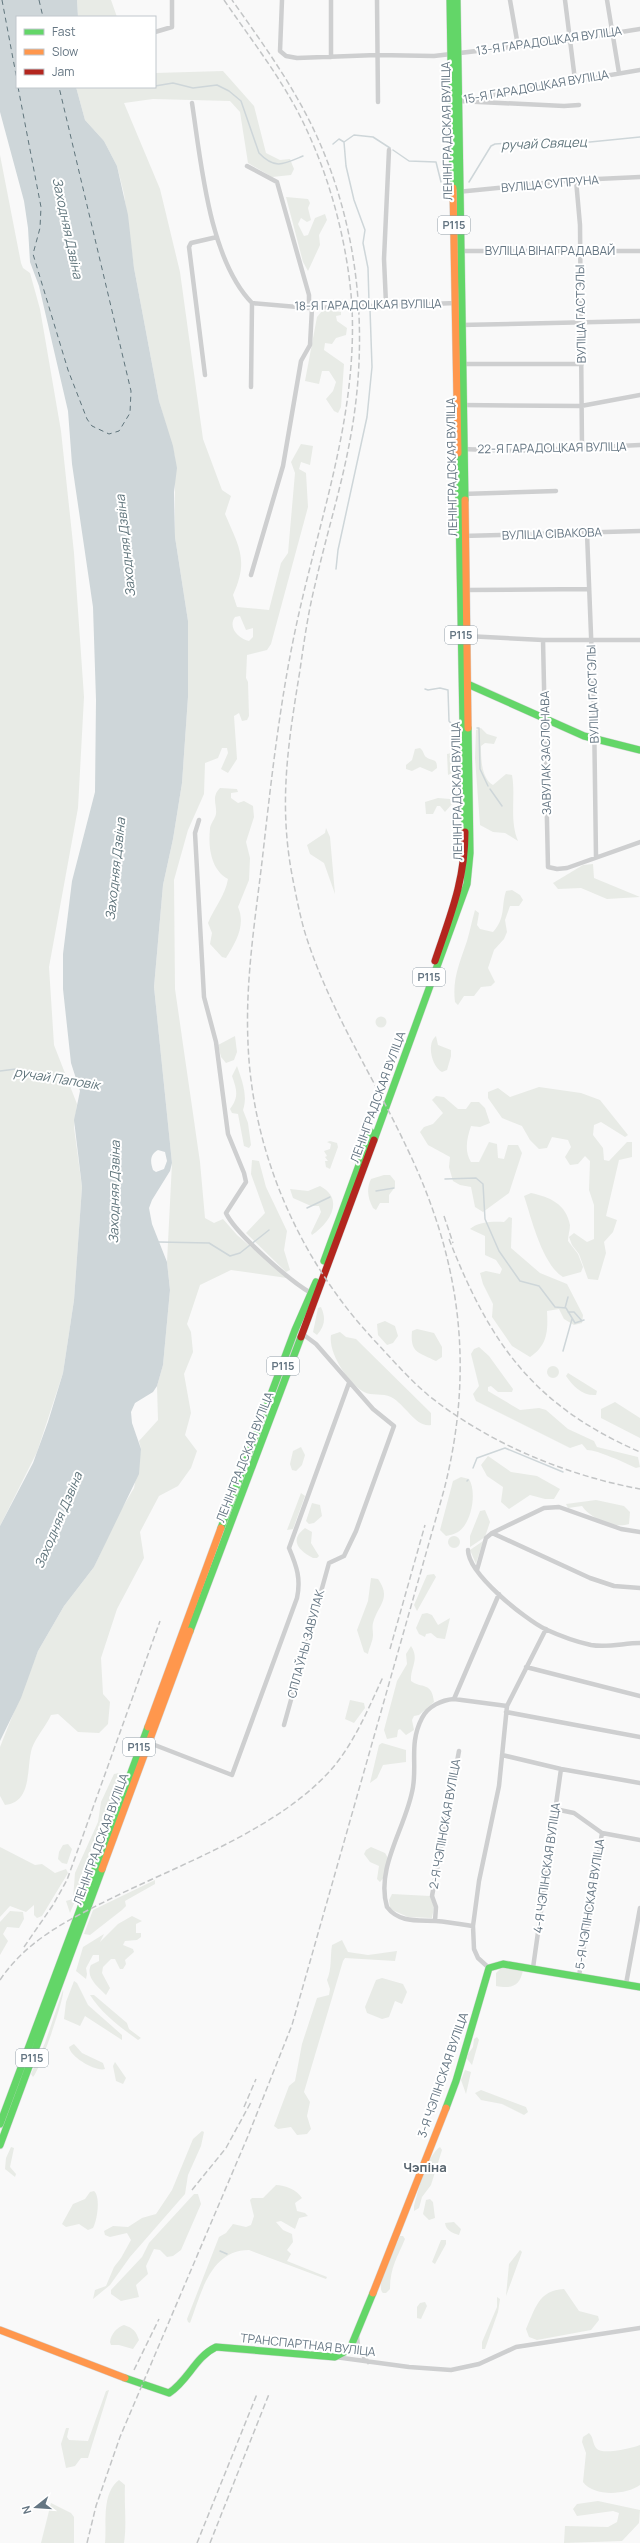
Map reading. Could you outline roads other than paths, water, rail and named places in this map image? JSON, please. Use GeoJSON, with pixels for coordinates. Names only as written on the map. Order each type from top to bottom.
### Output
{"type":"FeatureCollection","features":[{"type":"Feature","properties":{"kind":"main road","name":"ЛЕНІНГРАДСКАЯ ВУЛІЦА"},"geometry":{"type":"LineString","coordinates":[[0,2124],[57,1967],[276,1396],[303,1334],[355,1183],[459,909],[466,870],[467,828],[461,536],[457,192],[454,54],[450,0]]}},
{"type":"Feature","properties":{"kind":"main road","name":"ЛЕНІНГРАДСКАЯ ВУЛІЦА"},"geometry":{"type":"LineString","coordinates":[[454,54],[457,0]]}},
{"type":"Feature","properties":{"kind":"main road"},"geometry":{"type":"LineString","coordinates":[[464,682],[593,739],[640,750]]}},
{"type":"Feature","properties":{"kind":"main road","name":"ЛЕНІНГРАДСКАЯ ВУЛІЦА"},"geometry":{"type":"LineString","coordinates":[[276,1396],[295,1330],[344,1213]]}},
{"type":"Feature","properties":{"kind":"main road","name":"ЛЕНІНГРАДСКАЯ ВУЛІЦА"},"geometry":{"type":"LineString","coordinates":[[0,2145],[2,2132],[65,1972],[144,1742]]}},
{"type":"Feature","properties":{"kind":"main road"},"geometry":{"type":"LineString","coordinates":[[489,1968],[503,1964],[640,1987]]}},
{"type":"Feature","properties":{"kind":"main road","name":"3-Я ЧЭПІНСКАЯ ВУЛІЦА"},"geometry":{"type":"LineString","coordinates":[[335,2357],[348,2350],[357,2332],[405,2216],[456,2081],[489,1968]]}},
{"type":"Feature","properties":{"kind":"main road","name":"ТРАНСПАРТНАЯ ВУЛІЦА"},"geometry":{"type":"LineString","coordinates":[[0,2330],[161,2392],[169,2393],[178,2387],[204,2354],[216,2347],[335,2357]]}},
{"type":"Feature","properties":{"kind":"street"},"geometry":{"type":"LineString","coordinates":[[156,32],[172,27],[172,0]]}},
{"type":"Feature","properties":{"kind":"street","name":"13-Я ГАРАДОЦКАЯ ВУЛІЦА"},"geometry":{"type":"LineString","coordinates":[[282,0],[280,51],[286,56],[297,58],[377,54],[454,54],[571,40],[640,29]]}},
{"type":"Feature","properties":{"kind":"street"},"geometry":{"type":"LineString","coordinates":[[331,0],[331,57]]}},
{"type":"Feature","properties":{"kind":"street"},"geometry":{"type":"LineString","coordinates":[[377,0],[378,102]]}},
{"type":"Feature","properties":{"kind":"street"},"geometry":{"type":"LineString","coordinates":[[510,0],[518,46]]}},
{"type":"Feature","properties":{"kind":"street"},"geometry":{"type":"LineString","coordinates":[[565,0],[575,80]]}},
{"type":"Feature","properties":{"kind":"street"},"geometry":{"type":"LineString","coordinates":[[607,0],[619,73]]}},
{"type":"Feature","properties":{"kind":"street","name":"15-Я ГАРАДОЦКАЯ ВУЛІЦА"},"geometry":{"type":"LineString","coordinates":[[455,101],[640,70]]}},
{"type":"Feature","properties":{"kind":"street","name":"15-Я ГАРАДОЦКАЯ ВУЛІЦА"},"geometry":{"type":"LineString","coordinates":[[455,101],[564,106],[579,105]]}},
{"type":"Feature","properties":{"kind":"street"},"geometry":{"type":"LineString","coordinates":[[192,103],[201,167],[217,237],[225,262],[252,303],[251,387]]}},
{"type":"Feature","properties":{"kind":"street"},"geometry":{"type":"LineString","coordinates":[[386,304],[384,259],[390,150]]}},
{"type":"Feature","properties":{"kind":"street"},"geometry":{"type":"LineString","coordinates":[[246,166],[277,182],[309,295],[310,308],[310,344],[301,361],[283,466],[251,574]]}},
{"type":"Feature","properties":{"kind":"street","name":"ВУЛІЦА СУПРУНА"},"geometry":{"type":"LineString","coordinates":[[457,192],[576,180],[640,178]]}},
{"type":"Feature","properties":{"kind":"street","name":"ВУЛІЦА ГАСТЭЛЫ"},"geometry":{"type":"LineString","coordinates":[[576,180],[582,364],[582,448]]}},
{"type":"Feature","properties":{"kind":"street"},"geometry":{"type":"LineString","coordinates":[[205,375],[189,247],[191,243],[217,237]]}},
{"type":"Feature","properties":{"kind":"street","name":"ВУЛІЦА ВІНАГРАДАВАЙ"},"geometry":{"type":"LineString","coordinates":[[458,251],[640,250]]}},
{"type":"Feature","properties":{"kind":"street","name":"18-Я ГАРАДОЦКАЯ ВУЛІЦА"},"geometry":{"type":"LineString","coordinates":[[252,303],[310,308],[349,305],[356,307],[386,304],[458,303]]}},
{"type":"Feature","properties":{"kind":"street"},"geometry":{"type":"LineString","coordinates":[[459,325],[581,323],[640,320]]}},
{"type":"Feature","properties":{"kind":"street"},"geometry":{"type":"LineString","coordinates":[[459,364],[582,364]]}},
{"type":"Feature","properties":{"kind":"street"},"geometry":{"type":"LineString","coordinates":[[460,405],[581,406],[640,395]]}},
{"type":"Feature","properties":{"kind":"street","name":"22-Я ГАРАДОЦКАЯ ВУЛІЦА"},"geometry":{"type":"LineString","coordinates":[[461,449],[514,451],[640,445]]}},
{"type":"Feature","properties":{"kind":"street"},"geometry":{"type":"LineString","coordinates":[[461,494],[556,491]]}},
{"type":"Feature","properties":{"kind":"street","name":"ВУЛІЦА СІВАКОВА"},"geometry":{"type":"LineString","coordinates":[[461,536],[640,531]]}},
{"type":"Feature","properties":{"kind":"street","name":"ВУЛІЦА ГАСТЭЛЫ"},"geometry":{"type":"LineString","coordinates":[[587,532],[594,711],[593,739],[596,856]]}},
{"type":"Feature","properties":{"kind":"street"},"geometry":{"type":"LineString","coordinates":[[463,590],[589,589]]}},
{"type":"Feature","properties":{"kind":"street"},"geometry":{"type":"LineString","coordinates":[[464,636],[543,640],[640,640]]}},
{"type":"Feature","properties":{"kind":"street","name":"ЗАВУЛАК ЗАСЛОНАВА"},"geometry":{"type":"LineString","coordinates":[[543,640],[546,719],[548,867],[557,870],[567,868],[596,856]]}},
{"type":"Feature","properties":{"kind":"street"},"geometry":{"type":"LineString","coordinates":[[199,820],[195,833],[204,997],[216,1042],[228,1134],[244,1173],[246,1182],[226,1213],[233,1225],[246,1238],[295,1283],[311,1293]]}},
{"type":"Feature","properties":{"kind":"street"},"geometry":{"type":"LineString","coordinates":[[596,856],[640,842]]}},
{"type":"Feature","properties":{"kind":"street"},"geometry":{"type":"LineString","coordinates":[[144,1742],[232,1775],[297,1598],[300,1583],[299,1572],[289,1548],[349,1383],[328,1356],[303,1334],[295,1330]]}},
{"type":"Feature","properties":{"kind":"street","name":"СПЛАЎНЫ ЗАВУЛАК"},"geometry":{"type":"LineString","coordinates":[[284,1726],[329,1563],[344,1556],[356,1531],[394,1426],[373,1409],[349,1383]]}},
{"type":"Feature","properties":{"kind":"street"},"geometry":{"type":"LineString","coordinates":[[477,1570],[486,1538],[492,1533],[544,1508],[558,1507],[621,1529],[640,1532]]}},
{"type":"Feature","properties":{"kind":"street"},"geometry":{"type":"LineString","coordinates":[[492,1533],[590,1578],[614,1586],[640,1588]]}},
{"type":"Feature","properties":{"kind":"street"},"geometry":{"type":"LineString","coordinates":[[468,1550],[472,1564],[499,1594],[521,1614],[546,1629],[591,1645],[612,1646],[640,1643]]}},
{"type":"Feature","properties":{"kind":"street"},"geometry":{"type":"LineString","coordinates":[[454,1699],[499,1594]]}},
{"type":"Feature","properties":{"kind":"street"},"geometry":{"type":"LineString","coordinates":[[489,1968],[478,1958],[474,1949],[473,1926],[479,1881],[499,1786],[507,1706],[546,1629]]}},
{"type":"Feature","properties":{"kind":"street"},"geometry":{"type":"LineString","coordinates":[[526,1667],[640,1696]]}},
{"type":"Feature","properties":{"kind":"street"},"geometry":{"type":"LineString","coordinates":[[473,1926],[435,1921],[413,1921],[391,1913],[387,1908],[383,1885],[393,1849],[403,1826],[413,1787],[412,1754],[422,1719],[427,1710],[439,1703],[454,1699],[507,1706]]}},
{"type":"Feature","properties":{"kind":"street"},"geometry":{"type":"LineString","coordinates":[[506,1712],[640,1737]]}},
{"type":"Feature","properties":{"kind":"street","name":"2-Я ЧЭПІНСКАЯ ВУЛІЦА"},"geometry":{"type":"LineString","coordinates":[[435,1921],[436,1907],[432,1896],[459,1751]]}},
{"type":"Feature","properties":{"kind":"street"},"geometry":{"type":"LineString","coordinates":[[502,1755],[561,1769],[640,1783]]}},
{"type":"Feature","properties":{"kind":"street","name":"4-Я ЧЭПІНСКАЯ ВУЛІЦА"},"geometry":{"type":"LineString","coordinates":[[533,1968],[561,1769]]}},
{"type":"Feature","properties":{"kind":"street"},"geometry":{"type":"LineString","coordinates":[[555,1809],[574,1813],[602,1833],[640,1840]]}},
{"type":"Feature","properties":{"kind":"street","name":"5-Я ЧЭПІНСКАЯ ВУЛІЦА"},"geometry":{"type":"LineString","coordinates":[[578,1976],[602,1833]]}},
{"type":"Feature","properties":{"kind":"street"},"geometry":{"type":"LineString","coordinates":[[626,1984],[638,1935],[640,1908]]}},
{"type":"Feature","properties":{"kind":"street"},"geometry":{"type":"LineString","coordinates":[[57,1967],[65,1972]]}},
{"type":"Feature","properties":{"kind":"street","name":"ТРАНСПАРТНАЯ ВУЛІЦА"},"geometry":{"type":"LineString","coordinates":[[335,2357],[409,2368],[457,2369],[480,2364],[516,2347],[640,2328]]}},
{"type":"Feature","properties":{"kind":"street"},"geometry":{"type":"LineString","coordinates":[[357,2332],[358,2349],[368,2362]]}},
{"type":"Feature","properties":{"kind":"water","name":"Заходняя Дзвіна"},"geometry":{"type":"Polygon","coordinates":[[[0,0],[77,0],[78,16],[16,16],[16,88],[76,88],[85,120],[104,141],[117,166],[128,215],[134,268],[159,401],[173,446],[177,468],[174,492],[175,537],[188,621],[188,697],[182,783],[173,839],[163,885],[154,987],[172,1163],[170,1171],[152,1200],[149,1208],[152,1224],[167,1262],[170,1290],[163,1365],[157,1386],[153,1392],[135,1403],[131,1412],[132,1423],[141,1449],[139,1474],[94,1567],[64,1606],[38,1651],[21,1698],[0,1741],[0,1526],[33,1463],[48,1422],[63,1373],[74,1300],[82,1187],[74,1120],[80,1091],[71,1063],[63,989],[63,954],[72,881],[95,792],[96,700],[93,607],[72,464],[68,411],[39,286],[30,262],[28,228],[24,201],[0,112],[0,0]],[[158,1150],[152,1156],[151,1161],[153,1170],[156,1172],[164,1169],[167,1161],[165,1152],[158,1150]]]}},
{"type":"Feature","properties":{"kind":"waterway","name":"ручай Свяцец"},"geometry":{"type":"LineString","coordinates":[[156,86],[173,83],[193,88],[217,85],[229,91],[241,101],[259,153],[265,158],[270,162],[280,164],[303,156]]}},
{"type":"Feature","properties":{"kind":"waterway","name":"ручай Свяцец"},"geometry":{"type":"LineString","coordinates":[[333,144],[339,139],[344,142],[354,135],[373,137],[390,148]]}},
{"type":"Feature","properties":{"kind":"waterway","name":"ручай Свяцец"},"geometry":{"type":"LineString","coordinates":[[469,182],[491,146],[495,144],[539,141],[590,142],[640,137]]}},
{"type":"Feature","properties":{"kind":"waterway"},"geometry":{"type":"LineString","coordinates":[[344,142],[346,166],[354,200],[365,230],[363,243],[368,268],[369,302]]}},
{"type":"Feature","properties":{"kind":"waterway","name":"ручай Свяцец"},"geometry":{"type":"LineString","coordinates":[[393,150],[409,161],[436,162],[441,182]]}},
{"type":"Feature","properties":{"kind":"waterway"},"geometry":{"type":"LineString","coordinates":[[336,569],[338,550],[367,417],[372,367],[370,309]]}},
{"type":"Feature","properties":{"kind":"waterway"},"geometry":{"type":"LineString","coordinates":[[425,689],[440,688],[448,690],[449,721],[455,728]]}},
{"type":"Feature","properties":{"kind":"waterway"},"geometry":{"type":"LineString","coordinates":[[477,728],[479,728],[480,769],[488,786]]}},
{"type":"Feature","properties":{"kind":"waterway"},"geometry":{"type":"LineString","coordinates":[[490,789],[502,806]]}},
{"type":"Feature","properties":{"kind":"waterway","name":"ручай Паповік"},"geometry":{"type":"LineString","coordinates":[[0,1071],[16,1069],[79,1080]]}},
{"type":"Feature","properties":{"kind":"waterway"},"geometry":{"type":"LineString","coordinates":[[445,1179],[476,1178],[483,1184],[485,1219],[499,1251],[520,1281],[539,1286],[555,1307],[566,1308],[575,1323],[584,1320]]}},
{"type":"Feature","properties":{"kind":"waterway"},"geometry":{"type":"LineString","coordinates":[[376,1191],[394,1188]]}},
{"type":"Feature","properties":{"kind":"waterway"},"geometry":{"type":"LineString","coordinates":[[307,1208],[330,1197]]}},
{"type":"Feature","properties":{"kind":"waterway"},"geometry":{"type":"LineString","coordinates":[[159,1242],[209,1243],[230,1256],[240,1253],[269,1230]]}},
{"type":"Feature","properties":{"kind":"waterway"},"geometry":{"type":"LineString","coordinates":[[565,1308],[568,1297]]}},
{"type":"Feature","properties":{"kind":"waterway"},"geometry":{"type":"LineString","coordinates":[[568,1312],[574,1312],[582,1321]]}},
{"type":"Feature","properties":{"kind":"waterway"},"geometry":{"type":"LineString","coordinates":[[563,1351],[572,1319]]}},
{"type":"Feature","properties":{"kind":"waterway"},"geometry":{"type":"LineString","coordinates":[[473,1468],[477,1458],[505,1448],[563,1472]]}},
{"type":"Feature","properties":{"kind":"waterway"},"geometry":{"type":"LineString","coordinates":[[220,2251],[227,2254]]}},
{"type":"Feature","properties":{"kind":"railway"},"geometry":{"type":"LineString","coordinates":[[224,0],[264,57],[292,101],[320,161],[341,233],[350,283],[352,307],[352,347],[349,386],[336,462],[299,613],[287,673],[274,763],[252,947],[247,1019],[251,1084],[259,1124],[270,1163],[284,1202],[302,1239],[323,1274],[347,1308],[373,1339],[407,1375],[428,1395],[451,1412],[476,1428],[528,1455],[584,1475],[640,1489]]}},
{"type":"Feature","properties":{"kind":"railway"},"geometry":{"type":"LineString","coordinates":[[87,2543],[96,2506],[120,2437],[248,2136],[292,2025],[444,1490],[454,1445],[459,1401],[460,1357],[457,1315],[450,1272],[440,1230],[425,1188],[406,1146],[341,1020],[318,969],[301,919],[293,880],[286,826],[285,800],[286,775],[292,723],[310,606],[350,440],[356,400],[359,360],[359,320],[356,280],[350,240],[341,201],[328,163],[312,126],[294,93],[275,62],[232,0]]}},
{"type":"Feature","properties":{"kind":"railway"},"geometry":{"type":"LineString","coordinates":[[444,1216],[453,1243]]}},
{"type":"Feature","properties":{"kind":"railway"},"geometry":{"type":"LineString","coordinates":[[449,1239],[481,1310],[520,1368],[544,1392],[571,1414],[603,1434],[640,1452]]}},
{"type":"Feature","properties":{"kind":"railway"},"geometry":{"type":"LineString","coordinates":[[390,1649],[425,1525]]}},
{"type":"Feature","properties":{"kind":"railway"},"geometry":{"type":"LineString","coordinates":[[24,1947],[53,1905],[67,1880],[160,1621]]}},
{"type":"Feature","properties":{"kind":"railway"},"geometry":{"type":"LineString","coordinates":[[0,1980],[10,1966],[22,1954],[62,1924],[136,1886],[229,1843],[288,1808],[313,1787],[343,1755],[362,1722],[383,1677]]}},
{"type":"Feature","properties":{"kind":"railway"},"geometry":{"type":"LineString","coordinates":[[244,2107],[256,2079]]}},
{"type":"Feature","properties":{"kind":"railway"},"geometry":{"type":"LineString","coordinates":[[192,2190],[226,2148],[251,2102]]}},
{"type":"Feature","properties":{"kind":"railway"},"geometry":{"type":"LineString","coordinates":[[134,2370],[159,2319]]}},
{"type":"Feature","properties":{"kind":"railway"},"geometry":{"type":"LineString","coordinates":[[197,2543],[257,2394]]}},
{"type":"Feature","properties":{"kind":"railway"},"geometry":{"type":"LineString","coordinates":[[210,2543],[269,2394]]}},
{"type":"Feature","properties":{"kind":"district","name":"Чэпіна"},"geometry":{"type":"Point","coordinates":[425,2167]}}]}
